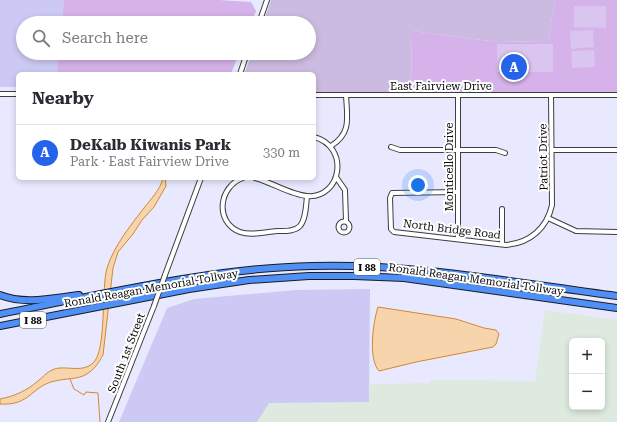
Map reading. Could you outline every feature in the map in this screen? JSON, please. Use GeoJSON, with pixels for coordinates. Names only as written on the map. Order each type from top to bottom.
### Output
{"type":"FeatureCollection","features":[{"type":"Feature","properties":{"kind":"highway","name":"Ronald Reagan Memorial Tollway"},"geometry":{"type":"LineString","coordinates":[[0,314],[210,275],[271,268],[332,266],[446,273],[617,296]]}},
{"type":"Feature","properties":{"kind":"highway","name":"Ronald Reagan Memorial Tollway"},"geometry":{"type":"LineString","coordinates":[[0,326],[189,289],[249,280],[309,276],[404,278],[617,308]]}},
{"type":"Feature","properties":{"kind":"highway"},"geometry":{"type":"LineString","coordinates":[[0,295],[14,299],[35,300],[98,295]]}},
{"type":"Feature","properties":{"kind":"street"},"geometry":{"type":"LineString","coordinates":[[262,16],[268,0]]}},
{"type":"Feature","properties":{"kind":"street"},"geometry":{"type":"LineString","coordinates":[[241,72],[245,60]]}},
{"type":"Feature","properties":{"kind":"street"},"geometry":{"type":"LineString","coordinates":[[0,94],[16,94]]}},
{"type":"Feature","properties":{"kind":"street","name":"East Fairview Drive"},"geometry":{"type":"LineString","coordinates":[[316,95],[617,95]]}},
{"type":"Feature","properties":{"kind":"street"},"geometry":{"type":"LineString","coordinates":[[331,146],[342,138],[345,132],[346,95]]}},
{"type":"Feature","properties":{"kind":"street","name":"Monticello Drive"},"geometry":{"type":"LineString","coordinates":[[458,95],[458,239]]}},
{"type":"Feature","properties":{"kind":"street","name":"Patriot Drive"},"geometry":{"type":"LineString","coordinates":[[548,218],[553,198],[552,95]]}},
{"type":"Feature","properties":{"kind":"street"},"geometry":{"type":"LineString","coordinates":[[261,180],[307,196],[324,191],[333,184],[336,177],[338,161],[331,146],[316,138]]}},
{"type":"Feature","properties":{"kind":"street"},"geometry":{"type":"LineString","coordinates":[[391,147],[400,150],[496,150],[505,153]]}},
{"type":"Feature","properties":{"kind":"street"},"geometry":{"type":"LineString","coordinates":[[553,150],[617,150]]}},
{"type":"Feature","properties":{"kind":"street"},"geometry":{"type":"LineString","coordinates":[[336,177],[345,190],[346,222]]}},
{"type":"Feature","properties":{"kind":"street","name":"South 1st Street"},"geometry":{"type":"LineString","coordinates":[[108,422],[166,275],[200,180]]}},
{"type":"Feature","properties":{"kind":"street"},"geometry":{"type":"LineString","coordinates":[[239,180],[233,183],[227,191],[223,203],[224,217],[233,228],[246,233],[286,231],[297,228],[303,220],[307,196]]}},
{"type":"Feature","properties":{"kind":"street","name":"North Bridge Road"},"geometry":{"type":"LineString","coordinates":[[458,192],[392,193],[390,198],[390,227],[392,231],[502,244],[514,244],[530,238],[540,229],[548,218]]}},
{"type":"Feature","properties":{"kind":"street"},"geometry":{"type":"LineString","coordinates":[[502,209],[502,244]]}},
{"type":"Feature","properties":{"kind":"street"},"geometry":{"type":"LineString","coordinates":[[548,218],[576,231],[617,232]]}},
{"type":"Feature","properties":{"kind":"shaded area"},"geometry":{"type":"Polygon","coordinates":[[[0,0],[64,0],[63,16],[16,16],[16,60],[58,60],[57,72],[16,72],[16,87],[0,87],[0,0]]]}},
{"type":"Feature","properties":{"kind":"shaded area"},"geometry":{"type":"Polygon","coordinates":[[[64,0],[219,0],[251,2],[256,11],[254,16],[63,16],[64,0]]]}},
{"type":"Feature","properties":{"kind":"shaded area"},"geometry":{"type":"Polygon","coordinates":[[[271,0],[555,0],[548,41],[497,42],[412,31],[411,92],[316,92],[316,72],[245,72],[249,60],[316,60],[316,16],[265,16],[271,0]]]}},
{"type":"Feature","properties":{"kind":"shaded area"},"geometry":{"type":"Polygon","coordinates":[[[555,0],[617,0],[617,92],[411,92],[412,31],[497,42],[548,41],[555,0]]]}},
{"type":"Feature","properties":{"kind":"shaded area"},"geometry":{"type":"Polygon","coordinates":[[[574,6],[606,6],[606,28],[574,27],[574,6]]]}},
{"type":"Feature","properties":{"kind":"shaded area"},"geometry":{"type":"Polygon","coordinates":[[[593,30],[594,47],[571,49],[570,31],[593,30]]]}},
{"type":"Feature","properties":{"kind":"shaded area"},"geometry":{"type":"Polygon","coordinates":[[[497,44],[553,44],[553,72],[497,72],[497,44]]]}},
{"type":"Feature","properties":{"kind":"shaded area"},"geometry":{"type":"Polygon","coordinates":[[[594,50],[595,67],[572,68],[571,51],[594,50]]]}},
{"type":"Feature","properties":{"kind":"shaded area"},"geometry":{"type":"Polygon","coordinates":[[[58,60],[236,60],[232,72],[57,72],[58,60]]]}},
{"type":"Feature","properties":{"kind":"shaded area"},"geometry":{"type":"Polygon","coordinates":[[[162,180],[165,180],[166,186],[154,207],[142,220],[118,252],[113,268],[103,355],[98,363],[92,370],[83,376],[59,380],[47,384],[18,402],[0,404],[0,399],[15,395],[34,385],[52,370],[57,368],[83,368],[93,363],[100,346],[105,277],[110,260],[123,236],[158,190],[162,180]]]}},
{"type":"Feature","properties":{"kind":"shaded area"},"geometry":{"type":"Polygon","coordinates":[[[370,289],[369,402],[269,403],[257,422],[119,422],[167,308],[194,299],[296,290],[370,289]]]}},
{"type":"Feature","properties":{"kind":"shaded area"},"geometry":{"type":"Polygon","coordinates":[[[378,307],[456,319],[484,328],[496,330],[499,334],[496,344],[493,347],[379,371],[374,358],[372,340],[374,322],[378,307]]]}},
{"type":"Feature","properties":{"kind":"shaded area"},"geometry":{"type":"Polygon","coordinates":[[[545,310],[617,320],[617,422],[257,422],[268,403],[369,402],[370,384],[430,383],[430,380],[535,381],[545,310]]]}},
{"type":"Feature","properties":{"kind":"waterway"},"geometry":{"type":"LineString","coordinates":[[70,379],[74,389],[84,395],[86,392],[98,393],[100,422]]}},
{"type":"Feature","properties":{"kind":"place","name":"DeKalb Kiwanis Park"},"geometry":{"type":"Point","coordinates":[514,67]}}]}
